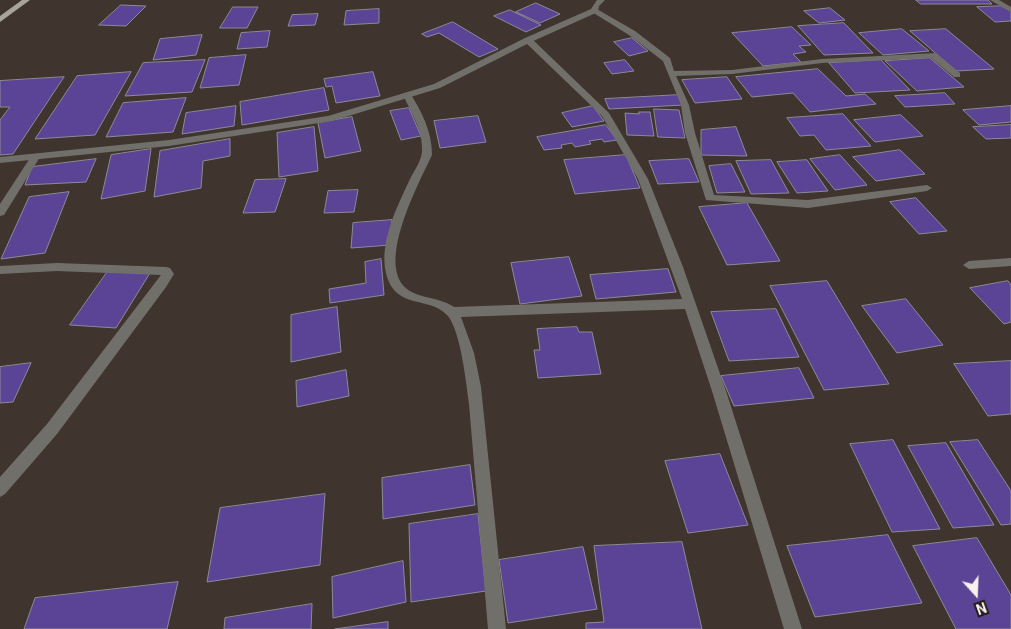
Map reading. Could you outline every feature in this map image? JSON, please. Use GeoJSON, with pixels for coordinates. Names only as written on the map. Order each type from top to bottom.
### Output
{"type":"FeatureCollection","features":[{"type":"Feature","properties":{"kind":"main road"},"geometry":{"type":"LineString","coordinates":[[0,20],[26,0]]}},
{"type":"Feature","properties":{"kind":"street"},"geometry":{"type":"LineString","coordinates":[[595,10],[595,6],[601,0]]}},
{"type":"Feature","properties":{"kind":"street"},"geometry":{"type":"LineString","coordinates":[[994,0],[1011,10]]}},
{"type":"Feature","properties":{"kind":"street"},"geometry":{"type":"LineString","coordinates":[[0,160],[169,143],[329,119],[437,86],[528,40],[595,10]]}},
{"type":"Feature","properties":{"kind":"street"},"geometry":{"type":"LineString","coordinates":[[595,10],[632,33],[667,60],[671,74],[686,105],[690,133],[710,198],[808,204],[927,188]]}},
{"type":"Feature","properties":{"kind":"street"},"geometry":{"type":"LineString","coordinates":[[528,40],[606,115],[643,179],[690,304],[793,629]]}},
{"type":"Feature","properties":{"kind":"street"},"geometry":{"type":"LineString","coordinates":[[671,74],[732,72],[822,61],[933,55],[957,75]]}},
{"type":"Feature","properties":{"kind":"street"},"geometry":{"type":"LineString","coordinates":[[407,95],[427,135],[428,143],[427,155],[396,227],[391,255],[391,273],[395,286],[404,295],[432,302],[453,312],[690,304]]}},
{"type":"Feature","properties":{"kind":"street"},"geometry":{"type":"LineString","coordinates":[[0,212],[34,157]]}},
{"type":"Feature","properties":{"kind":"street"},"geometry":{"type":"LineString","coordinates":[[969,265],[1011,262]]}},
{"type":"Feature","properties":{"kind":"street"},"geometry":{"type":"LineString","coordinates":[[0,270],[57,267],[166,271],[168,274],[52,429],[0,490]]}},
{"type":"Feature","properties":{"kind":"street"},"geometry":{"type":"LineString","coordinates":[[453,312],[468,356],[477,414],[498,629]]}},
{"type":"Feature","properties":{"kind":"building"},"geometry":{"type":"Polygon","coordinates":[[[916,0],[988,0],[992,4],[921,4],[916,0]]]}},
{"type":"Feature","properties":{"kind":"building"},"geometry":{"type":"Polygon","coordinates":[[[536,3],[560,14],[540,23],[516,12],[536,3]]]}},
{"type":"Feature","properties":{"kind":"building"},"geometry":{"type":"Polygon","coordinates":[[[121,5],[146,6],[126,26],[99,25],[121,5]]]}},
{"type":"Feature","properties":{"kind":"building"},"geometry":{"type":"Polygon","coordinates":[[[1001,6],[1011,11],[1011,21],[995,22],[977,7],[1001,6]]]}},
{"type":"Feature","properties":{"kind":"building"},"geometry":{"type":"Polygon","coordinates":[[[233,7],[258,7],[247,28],[220,28],[233,7]]]}},
{"type":"Feature","properties":{"kind":"building"},"geometry":{"type":"Polygon","coordinates":[[[830,8],[845,20],[819,23],[804,11],[830,8]]]}},
{"type":"Feature","properties":{"kind":"building"},"geometry":{"type":"Polygon","coordinates":[[[379,9],[379,23],[344,25],[346,11],[379,9]]]}},
{"type":"Feature","properties":{"kind":"building"},"geometry":{"type":"Polygon","coordinates":[[[510,10],[541,25],[526,32],[494,16],[510,10]]]}},
{"type":"Feature","properties":{"kind":"building"},"geometry":{"type":"Polygon","coordinates":[[[318,14],[315,25],[288,26],[292,15],[318,14]]]}},
{"type":"Feature","properties":{"kind":"building"},"geometry":{"type":"Polygon","coordinates":[[[453,22],[498,49],[479,57],[439,33],[427,37],[422,34],[453,22]]]}},
{"type":"Feature","properties":{"kind":"building"},"geometry":{"type":"Polygon","coordinates":[[[844,23],[873,53],[824,55],[798,26],[844,23]]]}},
{"type":"Feature","properties":{"kind":"building"},"geometry":{"type":"Polygon","coordinates":[[[792,27],[811,45],[799,46],[806,52],[793,54],[801,62],[763,66],[732,33],[792,27]]]}},
{"type":"Feature","properties":{"kind":"building"},"geometry":{"type":"Polygon","coordinates":[[[902,29],[929,51],[883,55],[859,33],[902,29]]]}},
{"type":"Feature","properties":{"kind":"building"},"geometry":{"type":"Polygon","coordinates":[[[946,29],[994,69],[956,71],[910,31],[946,29]]]}},
{"type":"Feature","properties":{"kind":"building"},"geometry":{"type":"Polygon","coordinates":[[[270,31],[267,47],[237,49],[241,33],[270,31]]]}},
{"type":"Feature","properties":{"kind":"building"},"geometry":{"type":"Polygon","coordinates":[[[202,35],[196,55],[153,60],[160,39],[202,35]]]}},
{"type":"Feature","properties":{"kind":"building"},"geometry":{"type":"Polygon","coordinates":[[[632,38],[648,51],[629,56],[614,42],[632,38]]]}},
{"type":"Feature","properties":{"kind":"building"},"geometry":{"type":"Polygon","coordinates":[[[246,55],[239,85],[200,88],[209,58],[246,55]]]}},
{"type":"Feature","properties":{"kind":"building"},"geometry":{"type":"Polygon","coordinates":[[[930,58],[964,87],[917,91],[885,61],[930,58]]]}},
{"type":"Feature","properties":{"kind":"building"},"geometry":{"type":"Polygon","coordinates":[[[205,60],[192,92],[125,96],[143,63],[205,60]]]}},
{"type":"Feature","properties":{"kind":"building"},"geometry":{"type":"Polygon","coordinates":[[[625,60],[634,71],[612,74],[604,63],[625,60]]]}},
{"type":"Feature","properties":{"kind":"building"},"geometry":{"type":"Polygon","coordinates":[[[881,60],[910,90],[855,93],[829,63],[881,60]]]}},
{"type":"Feature","properties":{"kind":"building"},"geometry":{"type":"Polygon","coordinates":[[[818,69],[846,96],[865,94],[876,104],[810,112],[793,93],[752,97],[736,77],[818,69]]]}},
{"type":"Feature","properties":{"kind":"building"},"geometry":{"type":"Polygon","coordinates":[[[131,72],[95,135],[35,139],[77,76],[131,72]]]}},
{"type":"Feature","properties":{"kind":"building"},"geometry":{"type":"Polygon","coordinates":[[[373,72],[380,96],[336,103],[332,86],[326,87],[324,79],[373,72]]]}},
{"type":"Feature","properties":{"kind":"building"},"geometry":{"type":"Polygon","coordinates":[[[64,77],[13,154],[0,155],[0,120],[10,107],[0,107],[0,81],[64,77]]]}},
{"type":"Feature","properties":{"kind":"building"},"geometry":{"type":"Polygon","coordinates":[[[727,77],[742,99],[695,103],[682,80],[727,77]]]}},
{"type":"Feature","properties":{"kind":"building"},"geometry":{"type":"Polygon","coordinates":[[[324,88],[329,110],[242,125],[240,102],[324,88]]]}},
{"type":"Feature","properties":{"kind":"building"},"geometry":{"type":"Polygon","coordinates":[[[945,93],[955,104],[905,107],[895,96],[945,93]]]}},
{"type":"Feature","properties":{"kind":"building"},"geometry":{"type":"Polygon","coordinates":[[[679,95],[684,105],[609,109],[605,99],[679,95]]]}},
{"type":"Feature","properties":{"kind":"building"},"geometry":{"type":"Polygon","coordinates":[[[186,98],[173,132],[106,137],[123,103],[186,98]]]}},
{"type":"Feature","properties":{"kind":"building"},"geometry":{"type":"Polygon","coordinates":[[[236,106],[234,126],[182,134],[186,113],[236,106]]]}},
{"type":"Feature","properties":{"kind":"building"},"geometry":{"type":"Polygon","coordinates":[[[593,106],[604,121],[572,127],[562,113],[593,106]]]}},
{"type":"Feature","properties":{"kind":"building"},"geometry":{"type":"Polygon","coordinates":[[[1011,106],[1011,122],[979,125],[963,110],[1011,106]]]}},
{"type":"Feature","properties":{"kind":"building"},"geometry":{"type":"Polygon","coordinates":[[[409,108],[421,136],[401,140],[390,111],[409,108]]]}},
{"type":"Feature","properties":{"kind":"building"},"geometry":{"type":"Polygon","coordinates":[[[654,109],[679,110],[685,138],[658,137],[654,109]]]}},
{"type":"Feature","properties":{"kind":"building"},"geometry":{"type":"Polygon","coordinates":[[[639,112],[650,112],[654,136],[627,135],[625,113],[639,114],[639,112]]]}},
{"type":"Feature","properties":{"kind":"building"},"geometry":{"type":"Polygon","coordinates":[[[843,114],[871,146],[826,150],[814,135],[800,136],[787,118],[843,114]]]}},
{"type":"Feature","properties":{"kind":"building"},"geometry":{"type":"Polygon","coordinates":[[[901,115],[923,136],[875,142],[854,120],[901,115]]]}},
{"type":"Feature","properties":{"kind":"building"},"geometry":{"type":"Polygon","coordinates":[[[478,116],[486,142],[440,148],[434,121],[478,116]]]}},
{"type":"Feature","properties":{"kind":"building"},"geometry":{"type":"Polygon","coordinates":[[[352,117],[361,151],[325,158],[318,123],[352,117]]]}},
{"type":"Feature","properties":{"kind":"building"},"geometry":{"type":"Polygon","coordinates":[[[606,125],[617,140],[604,142],[602,139],[589,141],[591,144],[575,147],[572,143],[561,145],[562,148],[544,150],[537,137],[606,125]]]}},
{"type":"Feature","properties":{"kind":"building"},"geometry":{"type":"Polygon","coordinates":[[[1011,125],[1011,138],[986,139],[973,127],[1011,125]]]}},
{"type":"Feature","properties":{"kind":"building"},"geometry":{"type":"Polygon","coordinates":[[[314,127],[318,171],[279,177],[277,133],[314,127]]]}},
{"type":"Feature","properties":{"kind":"building"},"geometry":{"type":"Polygon","coordinates":[[[736,127],[747,156],[701,155],[701,130],[736,127]]]}},
{"type":"Feature","properties":{"kind":"building"},"geometry":{"type":"Polygon","coordinates":[[[230,139],[230,156],[203,161],[201,188],[154,197],[160,151],[230,139]]]}},
{"type":"Feature","properties":{"kind":"building"},"geometry":{"type":"Polygon","coordinates":[[[151,149],[145,191],[101,199],[111,155],[151,149]]]}},
{"type":"Feature","properties":{"kind":"building"},"geometry":{"type":"Polygon","coordinates":[[[900,150],[925,174],[876,181],[853,157],[900,150]]]}},
{"type":"Feature","properties":{"kind":"building"},"geometry":{"type":"Polygon","coordinates":[[[626,155],[640,188],[575,194],[564,160],[626,155]]]}},
{"type":"Feature","properties":{"kind":"building"},"geometry":{"type":"Polygon","coordinates":[[[840,155],[867,185],[835,190],[810,159],[840,155]]]}},
{"type":"Feature","properties":{"kind":"building"},"geometry":{"type":"Polygon","coordinates":[[[96,159],[86,182],[25,185],[32,167],[96,159]]]}},
{"type":"Feature","properties":{"kind":"building"},"geometry":{"type":"Polygon","coordinates":[[[689,159],[699,182],[658,184],[649,161],[689,159]]]}},
{"type":"Feature","properties":{"kind":"building"},"geometry":{"type":"Polygon","coordinates":[[[771,160],[789,193],[751,194],[736,161],[771,160]]]}},
{"type":"Feature","properties":{"kind":"building"},"geometry":{"type":"Polygon","coordinates":[[[807,160],[828,191],[797,193],[777,162],[807,160]]]}},
{"type":"Feature","properties":{"kind":"building"},"geometry":{"type":"Polygon","coordinates":[[[731,164],[745,192],[717,193],[709,166],[731,164]]]}},
{"type":"Feature","properties":{"kind":"building"},"geometry":{"type":"Polygon","coordinates":[[[286,179],[275,212],[243,213],[255,180],[286,179]]]}},
{"type":"Feature","properties":{"kind":"building"},"geometry":{"type":"Polygon","coordinates":[[[358,190],[354,212],[324,213],[328,191],[358,190]]]}},
{"type":"Feature","properties":{"kind":"building"},"geometry":{"type":"Polygon","coordinates":[[[69,192],[45,253],[1,259],[29,197],[69,192]]]}},
{"type":"Feature","properties":{"kind":"building"},"geometry":{"type":"Polygon","coordinates":[[[916,198],[947,231],[919,234],[890,202],[916,198]]]}},
{"type":"Feature","properties":{"kind":"building"},"geometry":{"type":"Polygon","coordinates":[[[747,203],[780,261],[727,265],[699,207],[747,203]]]}},
{"type":"Feature","properties":{"kind":"building"},"geometry":{"type":"Polygon","coordinates":[[[392,220],[391,245],[351,248],[353,223],[392,220]]]}},
{"type":"Feature","properties":{"kind":"building"},"geometry":{"type":"Polygon","coordinates":[[[569,257],[582,296],[520,304],[511,263],[569,257]]]}},
{"type":"Feature","properties":{"kind":"building"},"geometry":{"type":"Polygon","coordinates":[[[381,259],[384,295],[330,303],[329,289],[366,283],[365,262],[381,259]]]}},
{"type":"Feature","properties":{"kind":"building"},"geometry":{"type":"Polygon","coordinates":[[[668,269],[676,292],[596,299],[590,275],[668,269]]]}},
{"type":"Feature","properties":{"kind":"building"},"geometry":{"type":"Polygon","coordinates":[[[108,271],[150,273],[116,328],[70,325],[108,271]]]}},
{"type":"Feature","properties":{"kind":"building"},"geometry":{"type":"Polygon","coordinates":[[[827,281],[889,384],[824,390],[770,286],[827,281]]]}},
{"type":"Feature","properties":{"kind":"building"},"geometry":{"type":"Polygon","coordinates":[[[1008,281],[1011,285],[1011,322],[1004,324],[970,288],[1008,281]]]}},
{"type":"Feature","properties":{"kind":"building"},"geometry":{"type":"Polygon","coordinates":[[[906,299],[943,345],[897,353],[862,306],[906,299]]]}},
{"type":"Feature","properties":{"kind":"building"},"geometry":{"type":"Polygon","coordinates":[[[337,307],[341,352],[291,362],[291,315],[337,307]]]}},
{"type":"Feature","properties":{"kind":"building"},"geometry":{"type":"Polygon","coordinates":[[[776,309],[799,357],[729,361],[711,312],[776,309]]]}},
{"type":"Feature","properties":{"kind":"building"},"geometry":{"type":"Polygon","coordinates":[[[577,327],[579,332],[592,332],[601,374],[538,378],[534,350],[540,350],[537,329],[577,327]]]}},
{"type":"Feature","properties":{"kind":"building"},"geometry":{"type":"Polygon","coordinates":[[[1011,361],[1011,414],[988,416],[954,364],[1011,361]]]}},
{"type":"Feature","properties":{"kind":"building"},"geometry":{"type":"Polygon","coordinates":[[[31,363],[13,402],[0,403],[0,367],[31,363]]]}},
{"type":"Feature","properties":{"kind":"building"},"geometry":{"type":"Polygon","coordinates":[[[799,368],[814,398],[734,406],[721,376],[799,368]]]}},
{"type":"Feature","properties":{"kind":"building"},"geometry":{"type":"Polygon","coordinates":[[[346,370],[349,396],[297,407],[296,381],[346,370]]]}},
{"type":"Feature","properties":{"kind":"building"},"geometry":{"type":"Polygon","coordinates":[[[893,440],[940,529],[892,532],[850,444],[893,440]]]}},
{"type":"Feature","properties":{"kind":"building"},"geometry":{"type":"Polygon","coordinates":[[[978,440],[1011,491],[1011,524],[1001,525],[950,442],[978,440]]]}},
{"type":"Feature","properties":{"kind":"building"},"geometry":{"type":"Polygon","coordinates":[[[946,443],[994,525],[953,528],[908,446],[946,443]]]}},
{"type":"Feature","properties":{"kind":"building"},"geometry":{"type":"Polygon","coordinates":[[[720,454],[748,525],[688,533],[665,461],[720,454]]]}},
{"type":"Feature","properties":{"kind":"building"},"geometry":{"type":"Polygon","coordinates":[[[470,465],[475,505],[383,519],[382,478],[470,465]]]}},
{"type":"Feature","properties":{"kind":"building"},"geometry":{"type":"Polygon","coordinates":[[[325,494],[320,565],[207,582],[220,508],[325,494]]]}},
{"type":"Feature","properties":{"kind":"building"},"geometry":{"type":"Polygon","coordinates":[[[478,514],[486,591],[411,602],[409,524],[478,514]]]}},
{"type":"Feature","properties":{"kind":"building"},"geometry":{"type":"Polygon","coordinates":[[[888,535],[922,603],[815,617],[787,546],[888,535]]]}},
{"type":"Feature","properties":{"kind":"building"},"geometry":{"type":"Polygon","coordinates":[[[977,538],[1011,595],[1011,629],[956,629],[913,546],[977,538]]]}},
{"type":"Feature","properties":{"kind":"building"},"geometry":{"type":"Polygon","coordinates":[[[682,542],[702,629],[586,629],[586,623],[604,622],[594,546],[682,542]]]}},
{"type":"Feature","properties":{"kind":"building"},"geometry":{"type":"Polygon","coordinates":[[[583,547],[597,609],[508,623],[499,560],[583,547]]]}},
{"type":"Feature","properties":{"kind":"building"},"geometry":{"type":"Polygon","coordinates":[[[403,561],[406,602],[333,618],[332,577],[403,561]]]}},
{"type":"Feature","properties":{"kind":"building"},"geometry":{"type":"Polygon","coordinates":[[[178,582],[167,629],[24,629],[35,598],[178,582]]]}},
{"type":"Feature","properties":{"kind":"building"},"geometry":{"type":"Polygon","coordinates":[[[312,604],[311,629],[224,629],[225,618],[312,604]]]}},
{"type":"Feature","properties":{"kind":"building"},"geometry":{"type":"Polygon","coordinates":[[[388,622],[388,629],[335,629],[388,622]]]}}]}
